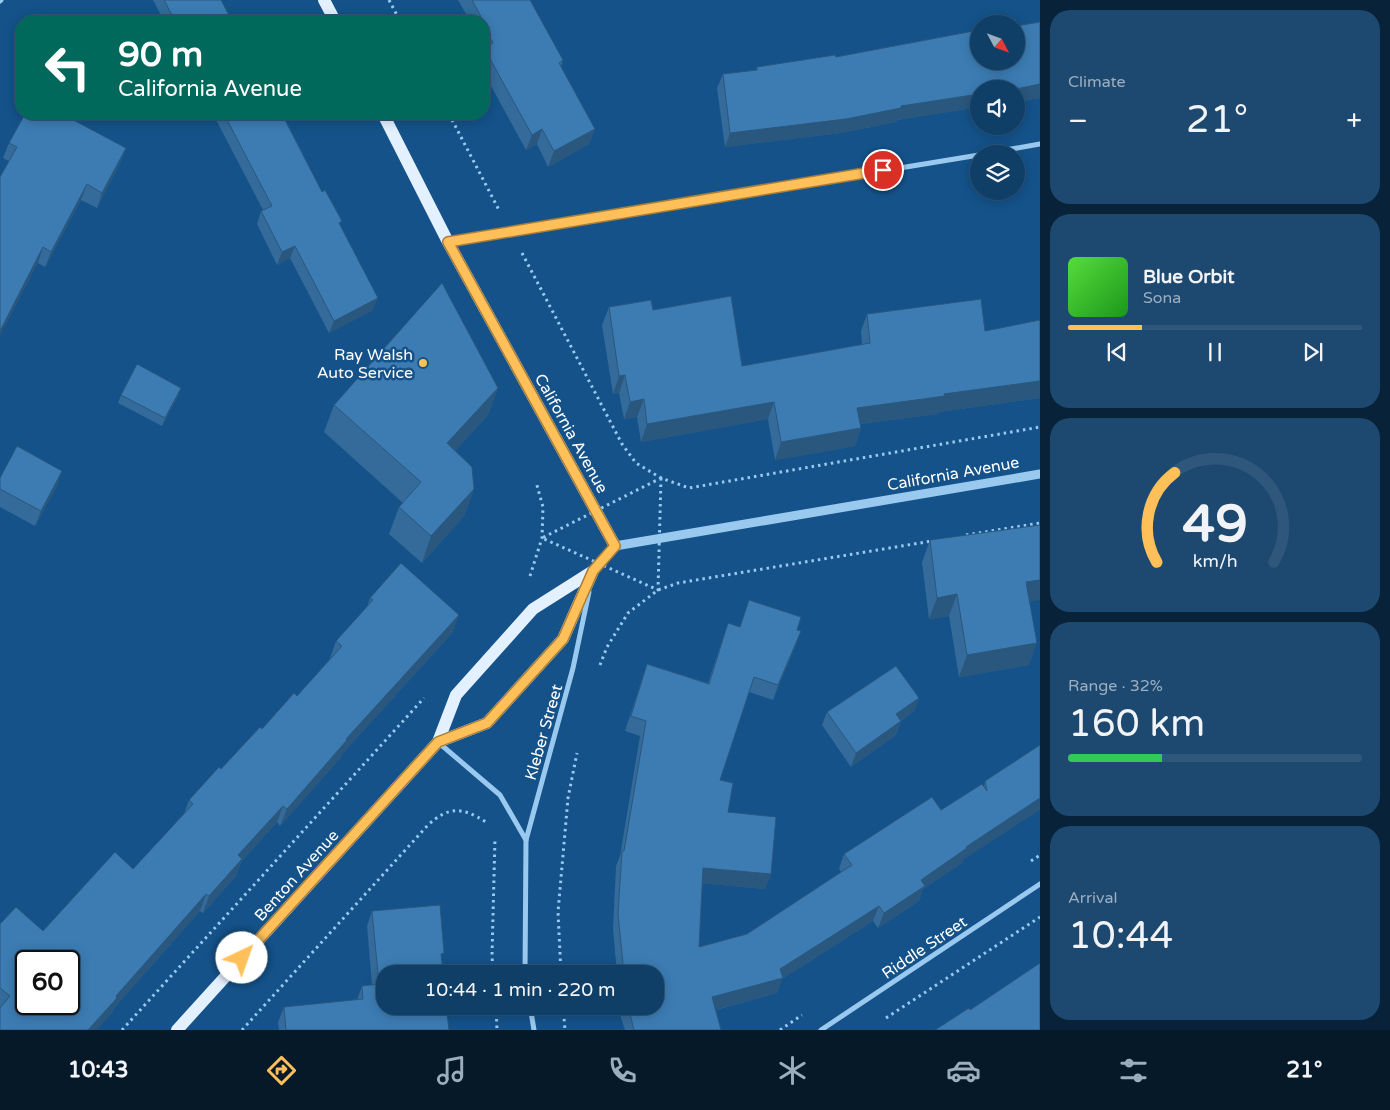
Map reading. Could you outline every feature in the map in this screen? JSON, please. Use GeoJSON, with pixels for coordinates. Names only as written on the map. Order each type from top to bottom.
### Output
{"type":"FeatureCollection","features":[{"type":"Feature","properties":{"kind":"main road"},"geometry":{"type":"LineString","coordinates":[[324,0],[332,15]]}},
{"type":"Feature","properties":{"kind":"main road","name":"California Avenue"},"geometry":{"type":"LineString","coordinates":[[386,120],[448,242],[615,546]]}},
{"type":"Feature","properties":{"kind":"main road","name":"Benton Avenue"},"geometry":{"type":"LineString","coordinates":[[177,1030],[438,742],[456,695],[533,609],[593,571],[615,546]]}},
{"type":"Feature","properties":{"kind":"main road","name":"Benton Avenue"},"geometry":{"type":"LineString","coordinates":[[438,742],[487,723],[563,639],[593,571]]}},
{"type":"Feature","properties":{"kind":"street"},"geometry":{"type":"LineString","coordinates":[[1025,147],[1040,144]]}},
{"type":"Feature","properties":{"kind":"street"},"geometry":{"type":"LineString","coordinates":[[448,242],[970,155]]}},
{"type":"Feature","properties":{"kind":"street","name":"California Avenue"},"geometry":{"type":"LineString","coordinates":[[615,546],[1040,474]]}},
{"type":"Feature","properties":{"kind":"street","name":"Kleber Street"},"geometry":{"type":"LineString","coordinates":[[525,965],[526,840],[573,668],[593,571]]}},
{"type":"Feature","properties":{"kind":"street"},"geometry":{"type":"LineString","coordinates":[[438,742],[500,795],[526,840]]}},
{"type":"Feature","properties":{"kind":"street","name":"Riddle Street"},"geometry":{"type":"LineString","coordinates":[[821,1030],[1040,884]]}},
{"type":"Feature","properties":{"kind":"street"},"geometry":{"type":"LineString","coordinates":[[532,1015],[534,1030]]}},
{"type":"Feature","properties":{"kind":"path"},"geometry":{"type":"LineString","coordinates":[[389,0],[397,15]]}},
{"type":"Feature","properties":{"kind":"path"},"geometry":{"type":"LineString","coordinates":[[452,120],[622,444],[636,463],[661,478],[689,488],[1040,427]]}},
{"type":"Feature","properties":{"kind":"path"},"geometry":{"type":"LineString","coordinates":[[526,582],[532,574],[542,538],[543,507],[536,482]]}},
{"type":"Feature","properties":{"kind":"path"},"geometry":{"type":"LineString","coordinates":[[962,536],[1040,522]]}},
{"type":"Feature","properties":{"kind":"path"},"geometry":{"type":"LineString","coordinates":[[598,671],[607,647],[628,613],[658,590],[688,582],[932,541]]}},
{"type":"Feature","properties":{"kind":"path"},"geometry":{"type":"LineString","coordinates":[[122,1030],[428,693]]}},
{"type":"Feature","properties":{"kind":"path"},"geometry":{"type":"LineString","coordinates":[[561,965],[558,912],[568,798],[577,751]]}},
{"type":"Feature","properties":{"kind":"path"},"geometry":{"type":"LineString","coordinates":[[242,1030],[428,825],[440,815],[455,810],[473,814],[488,823]]}},
{"type":"Feature","properties":{"kind":"path"},"geometry":{"type":"LineString","coordinates":[[491,830],[495,838],[493,965]]}},
{"type":"Feature","properties":{"kind":"path"},"geometry":{"type":"LineString","coordinates":[[885,1019],[1040,917]]}},
{"type":"Feature","properties":{"kind":"path"},"geometry":{"type":"LineString","coordinates":[[496,1015],[497,1030]]}},
{"type":"Feature","properties":{"kind":"path"},"geometry":{"type":"LineString","coordinates":[[564,1015],[565,1030]]}},
{"type":"Feature","properties":{"kind":"building"},"geometry":{"type":"Polygon","coordinates":[[[164,0],[221,0],[229,15],[172,15],[164,0]]]}},
{"type":"Feature","properties":{"kind":"building"},"geometry":{"type":"Polygon","coordinates":[[[472,0],[530,0],[563,60],[559,63],[595,129],[554,151],[542,129],[532,135],[490,59],[490,45],[493,43],[490,38],[490,15],[480,15],[472,0]]]}},
{"type":"Feature","properties":{"kind":"building"},"geometry":{"type":"Polygon","coordinates":[[[1040,22],[1040,84],[1025,87],[1025,80],[970,80],[970,95],[901,106],[901,108],[846,119],[730,133],[723,74],[757,70],[757,67],[835,55],[836,57],[970,32],[970,70],[1025,70],[1025,24],[1040,22]]]}},
{"type":"Feature","properties":{"kind":"building"},"geometry":{"type":"Polygon","coordinates":[[[22,120],[73,120],[126,148],[102,193],[87,184],[51,252],[43,247],[0,331],[0,177],[17,147],[9,143],[22,120]]]}},
{"type":"Feature","properties":{"kind":"building"},"geometry":{"type":"Polygon","coordinates":[[[227,120],[285,120],[322,192],[325,190],[342,221],[339,223],[378,298],[334,321],[295,246],[282,252],[261,211],[272,206],[227,120]]]}},
{"type":"Feature","properties":{"kind":"building","name":"Ray Walsh Auto Service"},"geometry":{"type":"Polygon","coordinates":[[[442,283],[498,388],[447,443],[472,467],[474,489],[431,536],[399,507],[421,482],[334,405],[442,283]]]}},
{"type":"Feature","properties":{"kind":"building"},"geometry":{"type":"Polygon","coordinates":[[[731,296],[742,366],[870,343],[867,314],[981,299],[985,331],[1040,320],[1040,381],[857,408],[861,428],[781,442],[774,402],[647,424],[644,399],[630,402],[625,375],[619,376],[609,307],[651,300],[653,310],[731,296]]]}},
{"type":"Feature","properties":{"kind":"building"},"geometry":{"type":"Polygon","coordinates":[[[137,364],[181,388],[165,418],[121,395],[137,364]]]}},
{"type":"Feature","properties":{"kind":"building"},"geometry":{"type":"Polygon","coordinates":[[[17,446],[62,471],[41,511],[0,489],[0,478],[17,446]]]}},
{"type":"Feature","properties":{"kind":"building"},"geometry":{"type":"Polygon","coordinates":[[[1040,525],[1040,580],[1026,582],[1037,643],[967,655],[957,594],[937,598],[930,540],[1040,525]]]}},
{"type":"Feature","properties":{"kind":"building"},"geometry":{"type":"Polygon","coordinates":[[[401,563],[459,615],[346,739],[287,809],[283,806],[238,855],[242,859],[209,896],[206,894],[88,1030],[0,1030],[0,1008],[10,996],[0,988],[0,924],[16,907],[43,931],[115,852],[133,869],[193,804],[189,800],[219,767],[221,769],[260,727],[262,729],[294,693],[297,696],[342,646],[336,641],[373,600],[370,598],[401,563]]]}},
{"type":"Feature","properties":{"kind":"building"},"geometry":{"type":"Polygon","coordinates":[[[749,600],[801,617],[797,630],[801,631],[778,685],[754,677],[720,780],[733,783],[728,812],[776,817],[771,874],[703,868],[699,947],[747,934],[852,865],[844,854],[932,797],[941,810],[982,784],[987,791],[985,781],[1040,745],[1040,798],[966,847],[921,880],[925,886],[884,913],[879,906],[780,969],[783,978],[712,997],[721,1030],[634,1030],[630,1015],[664,1015],[664,965],[623,965],[618,914],[622,851],[624,851],[646,721],[631,716],[647,664],[709,684],[728,623],[740,627],[749,600]]]}},
{"type":"Feature","properties":{"kind":"building"},"geometry":{"type":"Polygon","coordinates":[[[896,666],[919,698],[896,714],[901,721],[856,753],[827,712],[896,666]]]}},
{"type":"Feature","properties":{"kind":"building"},"geometry":{"type":"Polygon","coordinates":[[[440,905],[444,953],[441,954],[442,965],[377,965],[372,911],[440,905]]]}},
{"type":"Feature","properties":{"kind":"building"},"geometry":{"type":"Polygon","coordinates":[[[1040,963],[1040,1030],[935,1030],[969,1008],[970,1010],[1040,963]]]}},
{"type":"Feature","properties":{"kind":"building"},"geometry":{"type":"Polygon","coordinates":[[[376,984],[376,1015],[447,1015],[449,1030],[286,1030],[284,1007],[363,999],[362,986],[376,984]]]}},
{"type":"Feature","properties":{"kind":"place","name":"Ray Walsh Auto Service"},"geometry":{"type":"Point","coordinates":[423,363]}},
{"type":"Feature","properties":{"kind":"route"},"geometry":{"type":"LineString","coordinates":[[242,958],[438,742],[487,723],[563,639],[593,571],[615,546],[448,242],[883,170]]}}]}
